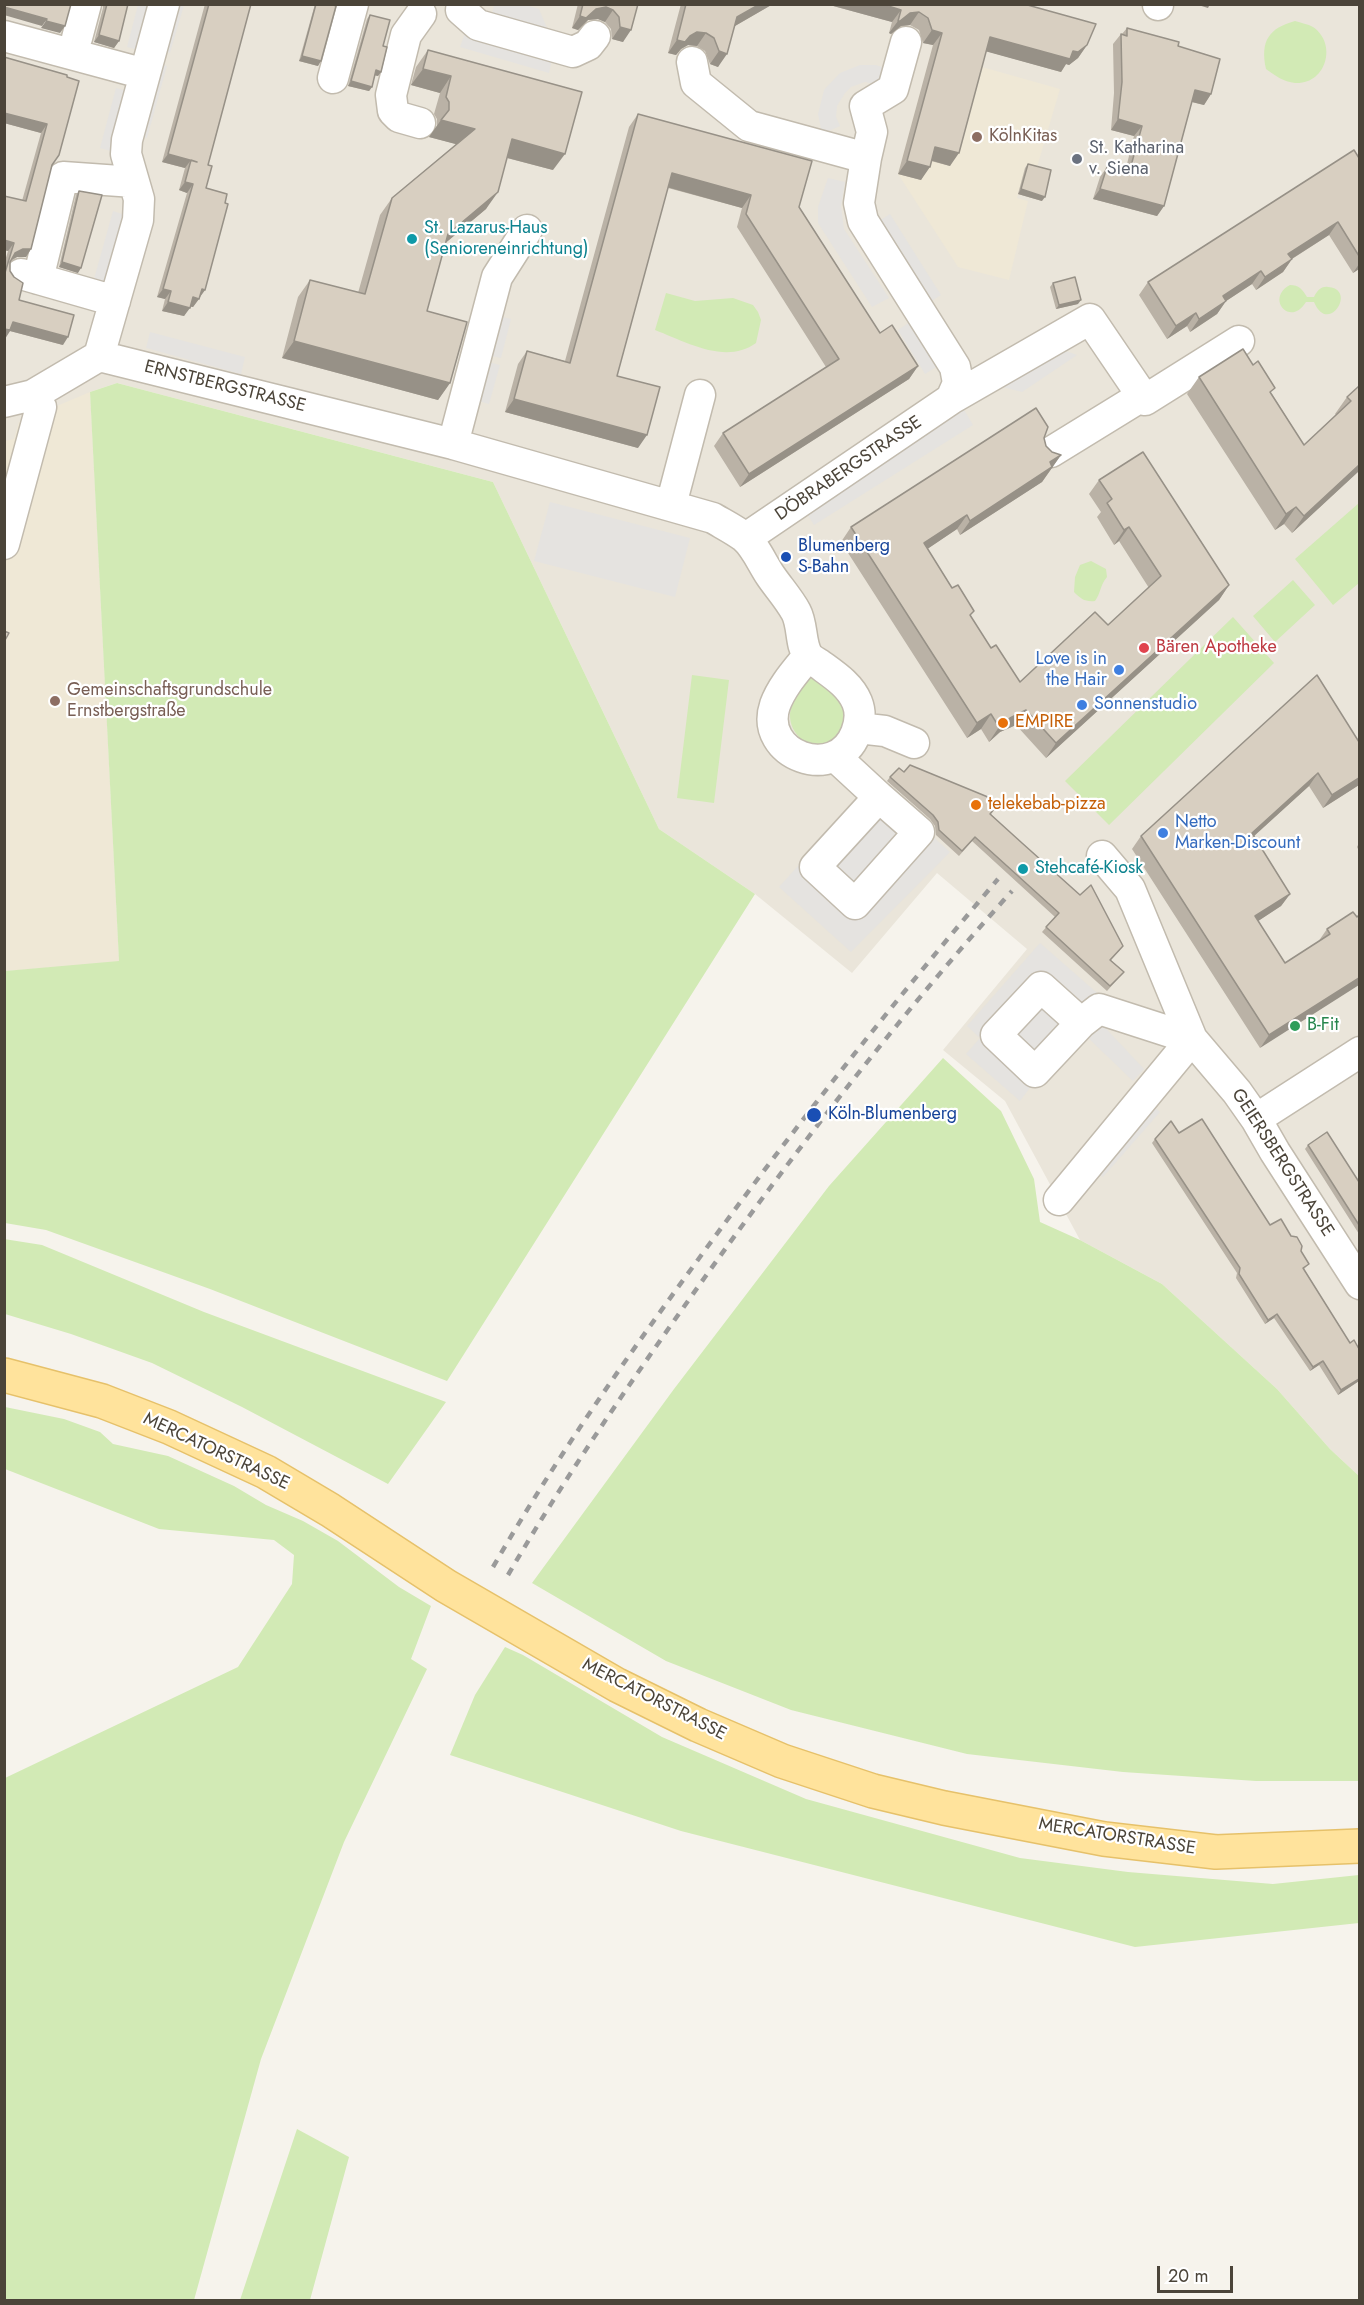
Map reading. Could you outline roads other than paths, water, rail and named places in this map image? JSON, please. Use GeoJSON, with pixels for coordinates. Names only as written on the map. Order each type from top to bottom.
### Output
{"type":"FeatureCollection","features":[{"type":"Feature","properties":{"kind":"main road","name":"MERCATORSTRASSE"},"geometry":{"type":"LineString","coordinates":[[4,1375],[102,1401],[169,1427],[266,1472],[330,1510],[446,1586],[617,1685],[698,1725],[782,1761],[873,1791],[944,1808],[1104,1839],[1216,1852],[1359,1846]]}},
{"type":"Feature","properties":{"kind":"street"},"geometry":{"type":"LineString","coordinates":[[77,38],[86,4]]}},
{"type":"Feature","properties":{"kind":"street"},"geometry":{"type":"LineString","coordinates":[[4,402],[33,395],[99,356],[138,220],[139,199],[126,154],[127,140],[164,4]]}},
{"type":"Feature","properties":{"kind":"street"},"geometry":{"type":"LineString","coordinates":[[333,78],[353,4]]}},
{"type":"Feature","properties":{"kind":"street"},"geometry":{"type":"LineString","coordinates":[[420,123],[399,117],[393,111],[390,95],[406,35],[417,9],[429,18],[440,19],[452,17],[464,7],[478,25],[573,52],[588,45],[595,36]]}},
{"type":"Feature","properties":{"kind":"street"},"geometry":{"type":"LineString","coordinates":[[4,36],[145,74]]}},
{"type":"Feature","properties":{"kind":"street"},"geometry":{"type":"LineString","coordinates":[[906,42],[893,89],[865,106],[872,132],[859,203],[862,221],[955,367],[958,383],[951,399]]}},
{"type":"Feature","properties":{"kind":"street"},"geometry":{"type":"LineString","coordinates":[[692,62],[696,83],[749,126],[866,158]]}},
{"type":"Feature","properties":{"kind":"street"},"geometry":{"type":"LineString","coordinates":[[115,301],[29,277],[63,177],[134,182]]}},
{"type":"Feature","properties":{"kind":"street"},"geometry":{"type":"LineString","coordinates":[[453,444],[498,277],[527,230]]}},
{"type":"Feature","properties":{"kind":"street","name":"DÖBRABERGSTRASSE"},"geometry":{"type":"LineString","coordinates":[[746,538],[951,399],[1090,319],[1143,398]]}},
{"type":"Feature","properties":{"kind":"street"},"geometry":{"type":"LineString","coordinates":[[1051,452],[1239,341]]}},
{"type":"Feature","properties":{"kind":"street","name":"ERNSTBERGSTRASSE"},"geometry":{"type":"LineString","coordinates":[[99,356],[453,444],[713,518],[746,538],[797,614],[808,656]]}},
{"type":"Feature","properties":{"kind":"street"},"geometry":{"type":"LineString","coordinates":[[4,544],[41,407],[33,395]]}},
{"type":"Feature","properties":{"kind":"street"},"geometry":{"type":"LineString","coordinates":[[671,505],[700,395]]}},
{"type":"Feature","properties":{"kind":"street"},"geometry":{"type":"LineString","coordinates":[[808,656],[846,685],[854,694],[860,717],[858,728],[848,748],[830,759],[809,760],[796,756],[785,747],[777,735],[773,722],[774,708],[787,681],[808,656]]}},
{"type":"Feature","properties":{"kind":"street"},"geometry":{"type":"LineString","coordinates":[[858,728],[885,731],[914,743]]}},
{"type":"Feature","properties":{"kind":"street"},"geometry":{"type":"LineString","coordinates":[[839,754],[840,761],[879,797]]}},
{"type":"Feature","properties":{"kind":"street","name":"GEIERSBERGSTRASSE"},"geometry":{"type":"LineString","coordinates":[[1102,856],[1130,889],[1192,1039],[1237,1092],[1256,1119],[1359,1284]]}},
{"type":"Feature","properties":{"kind":"street"},"geometry":{"type":"LineString","coordinates":[[1059,1200],[1192,1039],[1099,1009],[1080,1023]]}},
{"type":"Feature","properties":{"kind":"street"},"geometry":{"type":"LineString","coordinates":[[1256,1119],[1359,1052]]}},
{"type":"Feature","properties":{"kind":"railway"},"geometry":{"type":"LineString","coordinates":[[493,1567],[539,1490],[588,1415],[729,1218],[841,1070],[998,879]]}},
{"type":"Feature","properties":{"kind":"railway"},"geometry":{"type":"LineString","coordinates":[[508,1575],[603,1424],[741,1227],[892,1031],[1012,891]]}},
{"type":"Feature","properties":{"kind":"place","name":"KölnKitas"},"geometry":{"type":"Point","coordinates":[977,137]}},
{"type":"Feature","properties":{"kind":"place","name":"St. Katharina v. Siena"},"geometry":{"type":"Point","coordinates":[1077,159]}},
{"type":"Feature","properties":{"kind":"place","name":"St. Lazarus-Haus (Senioreneinrichtung)"},"geometry":{"type":"Point","coordinates":[412,239]}},
{"type":"Feature","properties":{"kind":"place","name":"Blumenberg S-Bahn"},"geometry":{"type":"Point","coordinates":[786,557]}},
{"type":"Feature","properties":{"kind":"place","name":"Bären Apotheke"},"geometry":{"type":"Point","coordinates":[1144,648]}},
{"type":"Feature","properties":{"kind":"place","name":"Love is in the Hair"},"geometry":{"type":"Point","coordinates":[1119,670]}},
{"type":"Feature","properties":{"kind":"place","name":"Gemeinschaftsgrundschule Ernstbergstraße"},"geometry":{"type":"Point","coordinates":[55,701]}},
{"type":"Feature","properties":{"kind":"place","name":"Sonnenstudio"},"geometry":{"type":"Point","coordinates":[1082,705]}},
{"type":"Feature","properties":{"kind":"place","name":"EMPIRE"},"geometry":{"type":"Point","coordinates":[1003,723]}},
{"type":"Feature","properties":{"kind":"place","name":"telekebab-pizza"},"geometry":{"type":"Point","coordinates":[976,805]}},
{"type":"Feature","properties":{"kind":"place","name":"Netto Marken-Discount"},"geometry":{"type":"Point","coordinates":[1163,833]}},
{"type":"Feature","properties":{"kind":"place","name":"Stehcafé-Kiosk"},"geometry":{"type":"Point","coordinates":[1023,869]}},
{"type":"Feature","properties":{"kind":"place","name":"B-Fit"},"geometry":{"type":"Point","coordinates":[1295,1026]}},
{"type":"Feature","properties":{"kind":"place","name":"Köln-Blumenberg"},"geometry":{"type":"Point","coordinates":[814,1115]}}]}
